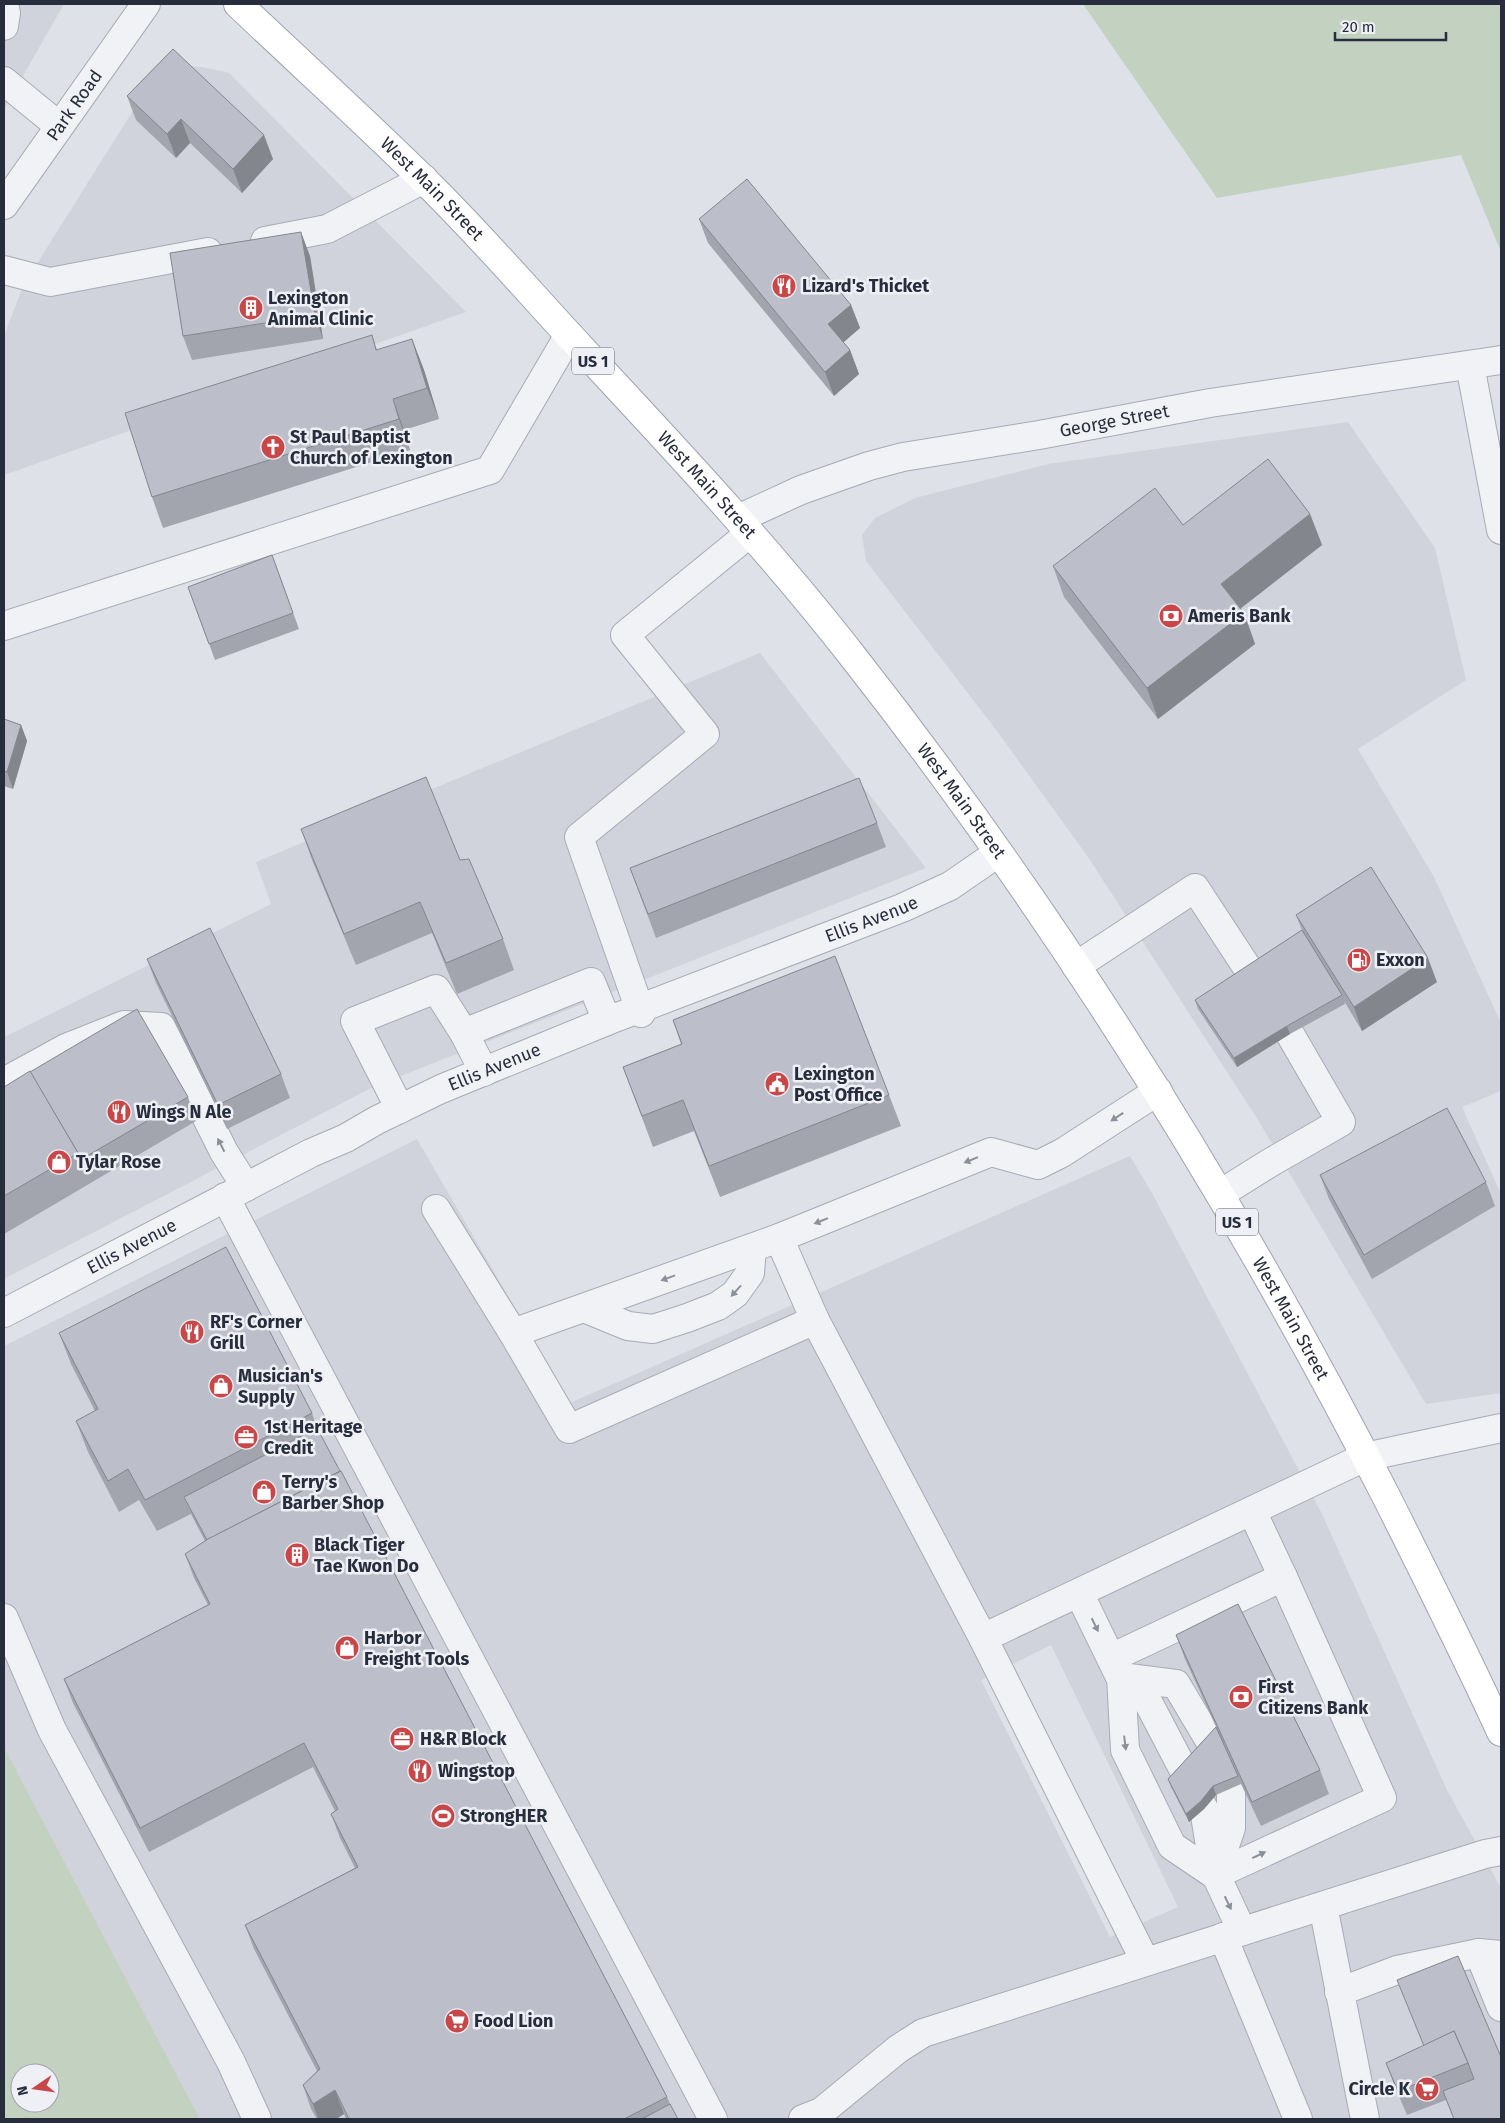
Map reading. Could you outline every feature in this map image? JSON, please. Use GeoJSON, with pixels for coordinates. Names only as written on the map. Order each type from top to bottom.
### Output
{"type":"FeatureCollection","features":[{"type":"Feature","properties":{"kind":"main road","name":"West Main Street"},"geometry":{"type":"LineString","coordinates":[[238,4],[424,179],[744,526],[853,655],[998,853],[1076,966],[1158,1091],[1220,1194],[1315,1362],[1366,1457],[1463,1649],[1501,1732]]}},
{"type":"Feature","properties":{"kind":"street"},"geometry":{"type":"LineString","coordinates":[[4,4],[6,13],[4,26]]}},
{"type":"Feature","properties":{"kind":"street","name":"Park Road"},"geometry":{"type":"LineString","coordinates":[[4,205],[146,4]]}},
{"type":"Feature","properties":{"kind":"street"},"geometry":{"type":"LineString","coordinates":[[4,81],[59,126]]}},
{"type":"Feature","properties":{"kind":"street"},"geometry":{"type":"LineString","coordinates":[[4,270],[50,282],[327,229],[424,179]]}},
{"type":"Feature","properties":{"kind":"street"},"geometry":{"type":"LineString","coordinates":[[4,626],[490,470],[569,335]]}},
{"type":"Feature","properties":{"kind":"street","name":"George Street"},"geometry":{"type":"LineString","coordinates":[[641,1011],[579,837],[705,734],[625,635],[744,526],[801,490],[869,466],[903,457],[1039,435],[1210,403],[1501,360]]}},
{"type":"Feature","properties":{"kind":"street"},"geometry":{"type":"LineString","coordinates":[[1470,365],[1501,530]]}},
{"type":"Feature","properties":{"kind":"street","name":"Ellis Avenue"},"geometry":{"type":"LineString","coordinates":[[4,1313],[311,1153],[346,1138],[441,1089],[607,1021],[641,1011],[902,908],[950,886],[998,853]]}},
{"type":"Feature","properties":{"kind":"street"},"geometry":{"type":"LineString","coordinates":[[1076,966],[1195,888],[1252,975]]}},
{"type":"Feature","properties":{"kind":"street"},"geometry":{"type":"LineString","coordinates":[[464,1033],[592,982],[607,1021]]}},
{"type":"Feature","properties":{"kind":"street"},"geometry":{"type":"LineString","coordinates":[[400,1109],[355,1020],[436,989],[464,1033],[484,1072]]}},
{"type":"Feature","properties":{"kind":"street"},"geometry":{"type":"LineString","coordinates":[[4,1082],[66,1048],[124,1025],[161,1026],[224,1152],[235,1192],[713,2119]]}},
{"type":"Feature","properties":{"kind":"street"},"geometry":{"type":"LineString","coordinates":[[1220,1194],[1272,1161],[1341,1122],[1290,1034]]}},
{"type":"Feature","properties":{"kind":"street"},"geometry":{"type":"LineString","coordinates":[[513,1333],[779,1238],[990,1152],[1038,1165],[1062,1153],[1158,1091]]}},
{"type":"Feature","properties":{"kind":"street"},"geometry":{"type":"LineString","coordinates":[[436,1209],[513,1333],[569,1430],[815,1320]]}},
{"type":"Feature","properties":{"kind":"street"},"geometry":{"type":"LineString","coordinates":[[779,1238],[815,1320],[983,1638],[1145,1961]]}},
{"type":"Feature","properties":{"kind":"street"},"geometry":{"type":"LineString","coordinates":[[584,1308],[628,1326],[653,1330],[687,1318],[718,1306],[736,1294],[750,1273],[752,1248]]}},
{"type":"Feature","properties":{"kind":"street"},"geometry":{"type":"LineString","coordinates":[[983,1638],[1366,1457],[1501,1428]]}},
{"type":"Feature","properties":{"kind":"street"},"geometry":{"type":"LineString","coordinates":[[1215,1875],[1382,1798],[1252,1511]]}},
{"type":"Feature","properties":{"kind":"street"},"geometry":{"type":"LineString","coordinates":[[1116,1668],[1283,1577]]}},
{"type":"Feature","properties":{"kind":"street"},"geometry":{"type":"LineString","coordinates":[[1079,1593],[1174,1783]]}},
{"type":"Feature","properties":{"kind":"street"},"geometry":{"type":"LineString","coordinates":[[4,1618],[52,1730],[231,2062],[257,2119]]}},
{"type":"Feature","properties":{"kind":"street"},"geometry":{"type":"LineString","coordinates":[[1116,1668],[1148,1700],[1204,1809],[1215,1875]]}},
{"type":"Feature","properties":{"kind":"street"},"geometry":{"type":"LineString","coordinates":[[1116,1668],[1126,1750],[1172,1846],[1215,1875]]}},
{"type":"Feature","properties":{"kind":"street"},"geometry":{"type":"LineString","coordinates":[[1116,1668],[1176,1684],[1211,1743],[1231,1787],[1231,1828],[1215,1875]]}},
{"type":"Feature","properties":{"kind":"street"},"geometry":{"type":"LineString","coordinates":[[1193,1819],[1215,1875],[1232,1934],[1298,2119]]}},
{"type":"Feature","properties":{"kind":"street"},"geometry":{"type":"LineString","coordinates":[[816,2117],[898,2049],[923,2033],[1145,1961],[1485,1854],[1501,1851]]}},
{"type":"Feature","properties":{"kind":"street"},"geometry":{"type":"LineString","coordinates":[[1322,1906],[1365,2119]]}},
{"type":"Feature","properties":{"kind":"street"},"geometry":{"type":"LineString","coordinates":[[1339,1992],[1397,1970],[1490,1954],[1501,2007]]}},
{"type":"Feature","properties":{"kind":"shaded area"},"geometry":{"type":"Polygon","coordinates":[[[4,4],[64,4],[4,109],[4,4]]]}},
{"type":"Feature","properties":{"kind":"shaded area"},"geometry":{"type":"Polygon","coordinates":[[[186,66],[202,67],[229,73],[466,312],[4,475],[4,336],[23,286],[132,112],[168,77],[186,66]]]}},
{"type":"Feature","properties":{"kind":"shaded area"},"geometry":{"type":"Polygon","coordinates":[[[1348,422],[1435,548],[1466,680],[1358,749],[1434,877],[1501,1023],[1501,1091],[1462,1107],[1501,1194],[1501,1393],[1426,1404],[1258,1120],[1088,857],[997,731],[866,561],[862,535],[875,518],[915,498],[1048,464],[1348,422]]]}},
{"type":"Feature","properties":{"kind":"shaded area"},"geometry":{"type":"Polygon","coordinates":[[[760,653],[926,868],[373,1087],[4,1279],[4,1037],[271,904],[256,862],[760,653]]]}},
{"type":"Feature","properties":{"kind":"shaded area"},"geometry":{"type":"Polygon","coordinates":[[[417,1139],[570,1403],[1130,1156],[1152,1193],[1322,1514],[1447,1790],[1501,1888],[1501,2119],[200,2119],[4,1747],[4,1346],[417,1139]],[[1051,1645],[981,1680],[1110,1937],[1178,1907],[1051,1645]]]}},
{"type":"Feature","properties":{"kind":"green space"},"geometry":{"type":"Polygon","coordinates":[[[1083,4],[1501,4],[1501,252],[1461,155],[1217,198],[1083,4]]]}},
{"type":"Feature","properties":{"kind":"green space"},"geometry":{"type":"Polygon","coordinates":[[[4,1747],[200,2119],[4,2119],[4,1747]]]}},
{"type":"Feature","properties":{"kind":"building"},"geometry":{"type":"Polygon","coordinates":[[[173,49],[264,135],[233,169],[181,119],[167,134],[127,96],[173,49]]]}},
{"type":"Feature","properties":{"kind":"building","name":"Lizard's Thicket"},"geometry":{"type":"Polygon","coordinates":[[[747,179],[851,305],[828,324],[850,350],[825,372],[699,219],[747,179]]]}},
{"type":"Feature","properties":{"kind":"building","name":"Lexington Animal Clinic"},"geometry":{"type":"Polygon","coordinates":[[[301,232],[315,315],[183,336],[170,253],[301,232]]]}},
{"type":"Feature","properties":{"kind":"building","name":"St Paul Baptist Church of Lexington"},"geometry":{"type":"Polygon","coordinates":[[[372,335],[376,350],[412,339],[427,388],[393,399],[399,419],[152,497],[125,413],[372,335]]]}},
{"type":"Feature","properties":{"kind":"building"},"geometry":{"type":"Polygon","coordinates":[[[1268,459],[1310,514],[1221,584],[1244,613],[1147,688],[1053,566],[1155,488],[1183,525],[1268,459]]]}},
{"type":"Feature","properties":{"kind":"building"},"geometry":{"type":"Polygon","coordinates":[[[272,555],[293,613],[209,644],[188,587],[272,555]]]}},
{"type":"Feature","properties":{"kind":"building"},"geometry":{"type":"Polygon","coordinates":[[[4,719],[21,725],[7,772],[4,771],[4,719]]]}},
{"type":"Feature","properties":{"kind":"building"},"geometry":{"type":"Polygon","coordinates":[[[426,777],[460,860],[469,859],[503,939],[446,963],[420,902],[344,934],[301,829],[426,777]]]}},
{"type":"Feature","properties":{"kind":"building"},"geometry":{"type":"Polygon","coordinates":[[[859,778],[877,823],[648,914],[630,868],[859,778]]]}},
{"type":"Feature","properties":{"kind":"building"},"geometry":{"type":"Polygon","coordinates":[[[1371,867],[1428,958],[1354,1007],[1296,915],[1371,867]]]}},
{"type":"Feature","properties":{"kind":"building"},"geometry":{"type":"Polygon","coordinates":[[[210,928],[281,1074],[218,1105],[147,959],[210,928]]]}},
{"type":"Feature","properties":{"kind":"building"},"geometry":{"type":"Polygon","coordinates":[[[1302,930],[1342,995],[1234,1058],[1195,1000],[1302,930]]]}},
{"type":"Feature","properties":{"kind":"building","name":"Lexington Post Office"},"geometry":{"type":"Polygon","coordinates":[[[835,956],[889,1095],[709,1166],[683,1100],[642,1116],[623,1067],[682,1044],[673,1020],[835,956]]]}},
{"type":"Feature","properties":{"kind":"building","name":"Wings N Ale"},"geometry":{"type":"Polygon","coordinates":[[[137,1009],[188,1097],[80,1160],[78,1153],[30,1072],[137,1009]]]}},
{"type":"Feature","properties":{"kind":"building"},"geometry":{"type":"Polygon","coordinates":[[[30,1071],[78,1153],[4,1196],[4,1087],[30,1071]]]}},
{"type":"Feature","properties":{"kind":"building"},"geometry":{"type":"Polygon","coordinates":[[[1447,1108],[1486,1182],[1364,1255],[1320,1175],[1447,1108]]]}},
{"type":"Feature","properties":{"kind":"building"},"geometry":{"type":"Polygon","coordinates":[[[226,1247],[312,1413],[145,1500],[128,1469],[108,1481],[76,1421],[98,1409],[59,1333],[226,1247]]]}},
{"type":"Feature","properties":{"kind":"building","name":"Terry's Barber Shop"},"geometry":{"type":"Polygon","coordinates":[[[317,1428],[340,1471],[207,1540],[184,1497],[317,1428]]]}},
{"type":"Feature","properties":{"kind":"building"},"geometry":{"type":"Polygon","coordinates":[[[341,1471],[667,2097],[624,2119],[349,2119],[335,2090],[313,2104],[303,2085],[320,2069],[245,1925],[358,1867],[331,1814],[338,1809],[304,1743],[140,1828],[64,1679],[210,1604],[185,1554],[208,1539],[341,1471]]]}},
{"type":"Feature","properties":{"kind":"building","name":"First Citizens Bank"},"geometry":{"type":"Polygon","coordinates":[[[1238,1604],[1320,1770],[1252,1802],[1176,1635],[1238,1604]]]}},
{"type":"Feature","properties":{"kind":"building"},"geometry":{"type":"Polygon","coordinates":[[[1216,1727],[1238,1776],[1213,1786],[1201,1801],[1186,1814],[1168,1779],[1216,1727]]]}},
{"type":"Feature","properties":{"kind":"building"},"geometry":{"type":"Polygon","coordinates":[[[1458,1956],[1501,2057],[1501,2119],[1454,2119],[1443,2091],[1474,2079],[1468,2063],[1454,2031],[1424,2046],[1397,1980],[1458,1956]]]}},
{"type":"Feature","properties":{"kind":"building"},"geometry":{"type":"Polygon","coordinates":[[[1454,2031],[1468,2063],[1398,2091],[1386,2063],[1454,2031]]]}},
{"type":"Feature","properties":{"kind":"building"},"geometry":{"type":"Polygon","coordinates":[[[670,2104],[678,2119],[642,2119],[670,2104]]]}},
{"type":"Feature","properties":{"kind":"place","name":"Lizard's Thicket"},"geometry":{"type":"Point","coordinates":[784,286]}},
{"type":"Feature","properties":{"kind":"place","name":"Lexington Animal Clinic"},"geometry":{"type":"Point","coordinates":[251,308]}},
{"type":"Feature","properties":{"kind":"place","name":"St Paul Baptist Church of Lexington"},"geometry":{"type":"Point","coordinates":[273,447]}},
{"type":"Feature","properties":{"kind":"place","name":"Ameris Bank"},"geometry":{"type":"Point","coordinates":[1171,616]}},
{"type":"Feature","properties":{"kind":"place","name":"Exxon"},"geometry":{"type":"Point","coordinates":[1359,960]}},
{"type":"Feature","properties":{"kind":"place","name":"Lexington Post Office"},"geometry":{"type":"Point","coordinates":[777,1084]}},
{"type":"Feature","properties":{"kind":"place","name":"Wings N Ale"},"geometry":{"type":"Point","coordinates":[119,1112]}},
{"type":"Feature","properties":{"kind":"place","name":"Tylar Rose"},"geometry":{"type":"Point","coordinates":[59,1162]}},
{"type":"Feature","properties":{"kind":"place","name":"RF's Corner Grill"},"geometry":{"type":"Point","coordinates":[192,1332]}},
{"type":"Feature","properties":{"kind":"place","name":"Musician's Supply"},"geometry":{"type":"Point","coordinates":[221,1386]}},
{"type":"Feature","properties":{"kind":"place","name":"1st Heritage Credit"},"geometry":{"type":"Point","coordinates":[246,1437]}},
{"type":"Feature","properties":{"kind":"place","name":"Terry's Barber Shop"},"geometry":{"type":"Point","coordinates":[264,1492]}},
{"type":"Feature","properties":{"kind":"place","name":"Black Tiger Tae Kwon Do"},"geometry":{"type":"Point","coordinates":[297,1555]}},
{"type":"Feature","properties":{"kind":"place","name":"Harbor Freight Tools"},"geometry":{"type":"Point","coordinates":[347,1648]}},
{"type":"Feature","properties":{"kind":"place","name":"First Citizens Bank"},"geometry":{"type":"Point","coordinates":[1241,1697]}},
{"type":"Feature","properties":{"kind":"place","name":"H&R Block"},"geometry":{"type":"Point","coordinates":[402,1739]}},
{"type":"Feature","properties":{"kind":"place","name":"Wingstop"},"geometry":{"type":"Point","coordinates":[420,1771]}},
{"type":"Feature","properties":{"kind":"place","name":"StrongHER"},"geometry":{"type":"Point","coordinates":[443,1816]}},
{"type":"Feature","properties":{"kind":"place","name":"Food Lion"},"geometry":{"type":"Point","coordinates":[457,2021]}},
{"type":"Feature","properties":{"kind":"place","name":"Circle K"},"geometry":{"type":"Point","coordinates":[1427,2089]}}]}
